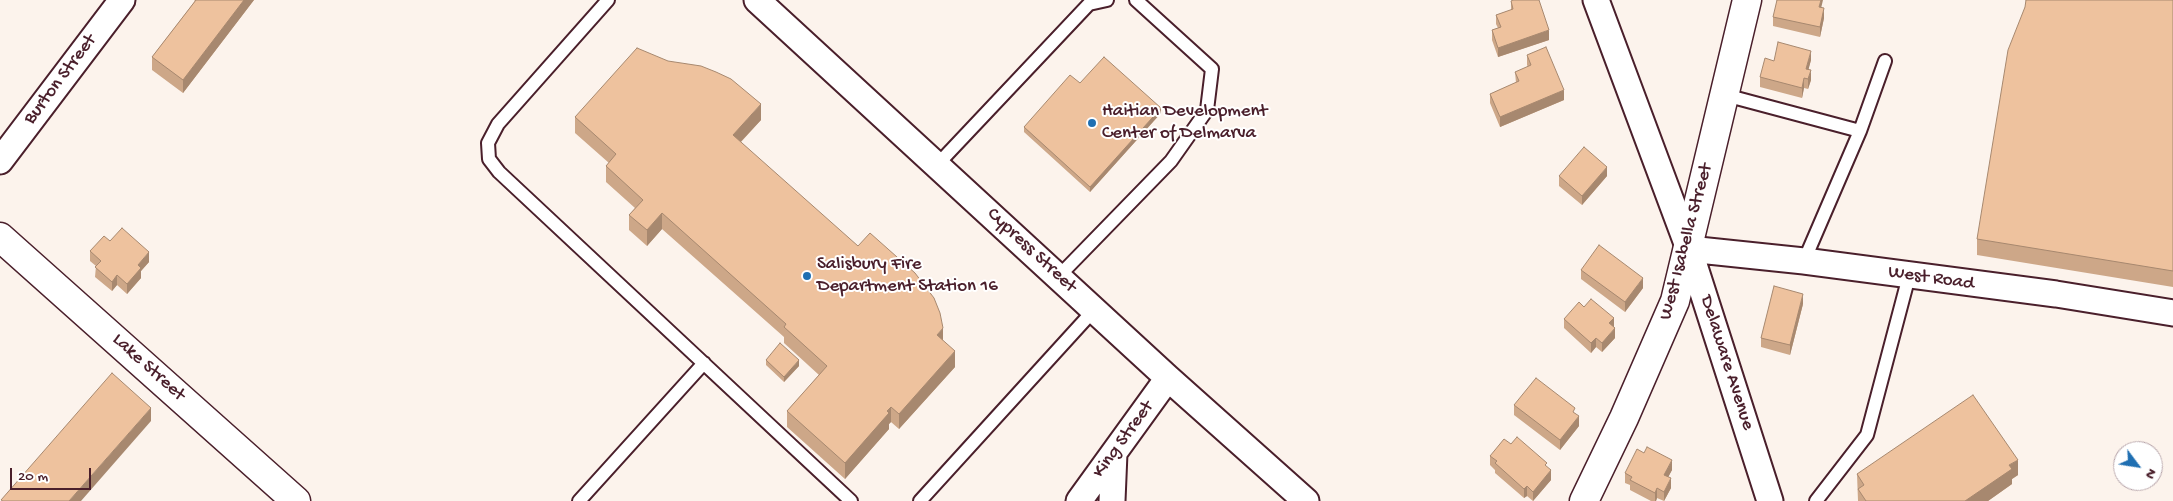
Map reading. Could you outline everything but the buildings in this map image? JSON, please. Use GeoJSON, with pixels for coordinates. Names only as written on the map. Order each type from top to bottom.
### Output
{"type":"FeatureCollection","features":[{"type":"Feature","properties":{"kind":"street","name":"Burton Street"},"geometry":{"type":"LineString","coordinates":[[0,161],[122,0]]}},
{"type":"Feature","properties":{"kind":"street","name":"Cypress Street"},"geometry":{"type":"LineString","coordinates":[[757,0],[1168,378],[1306,501]]}},
{"type":"Feature","properties":{"kind":"street","name":"Delaware Avenue"},"geometry":{"type":"LineString","coordinates":[[1596,0],[1689,249],[1770,501]]}},
{"type":"Feature","properties":{"kind":"street","name":"West Isabella Street"},"geometry":{"type":"LineString","coordinates":[[1584,501],[1652,357],[1675,301],[1689,249],[1747,0]]}},
{"type":"Feature","properties":{"kind":"street","name":"Lake Street"},"geometry":{"type":"LineString","coordinates":[[0,237],[296,501]]}},
{"type":"Feature","properties":{"kind":"street","name":"West Road"},"geometry":{"type":"LineString","coordinates":[[1689,249],[1804,261],[2056,294],[2173,313]]}},
{"type":"Feature","properties":{"kind":"street","name":"King Street"},"geometry":{"type":"LineString","coordinates":[[1079,501],[1168,378]]}},
{"type":"Feature","properties":{"kind":"street"},"geometry":{"type":"LineString","coordinates":[[1112,501],[1114,453]]}},
{"type":"Feature","properties":{"kind":"lane"},"geometry":{"type":"LineString","coordinates":[[608,0],[498,124],[488,143],[489,158],[499,172],[851,501]]}},
{"type":"Feature","properties":{"kind":"lane"},"geometry":{"type":"LineString","coordinates":[[936,165],[1089,4],[1107,0]]}},
{"type":"Feature","properties":{"kind":"lane"},"geometry":{"type":"LineString","coordinates":[[1058,277],[1170,161],[1206,110],[1212,69],[1136,0]]}},
{"type":"Feature","properties":{"kind":"lane"},"geometry":{"type":"LineString","coordinates":[[1804,261],[1860,131],[1885,62]]}},
{"type":"Feature","properties":{"kind":"lane"},"geometry":{"type":"LineString","coordinates":[[1725,95],[1860,131]]}},
{"type":"Feature","properties":{"kind":"lane"},"geometry":{"type":"LineString","coordinates":[[1822,498],[1867,435],[1909,276]]}},
{"type":"Feature","properties":{"kind":"lane"},"geometry":{"type":"LineString","coordinates":[[920,501],[1094,310]]}},
{"type":"Feature","properties":{"kind":"lane"},"geometry":{"type":"LineString","coordinates":[[579,501],[704,363]]}},
{"type":"Feature","properties":{"kind":"place","name":"Haitian Development Center of Delmarva"},"geometry":{"type":"Point","coordinates":[1092,123]}},
{"type":"Feature","properties":{"kind":"place","name":"Salisbury Fire Department Station 16"},"geometry":{"type":"Point","coordinates":[807,276]}}]}
